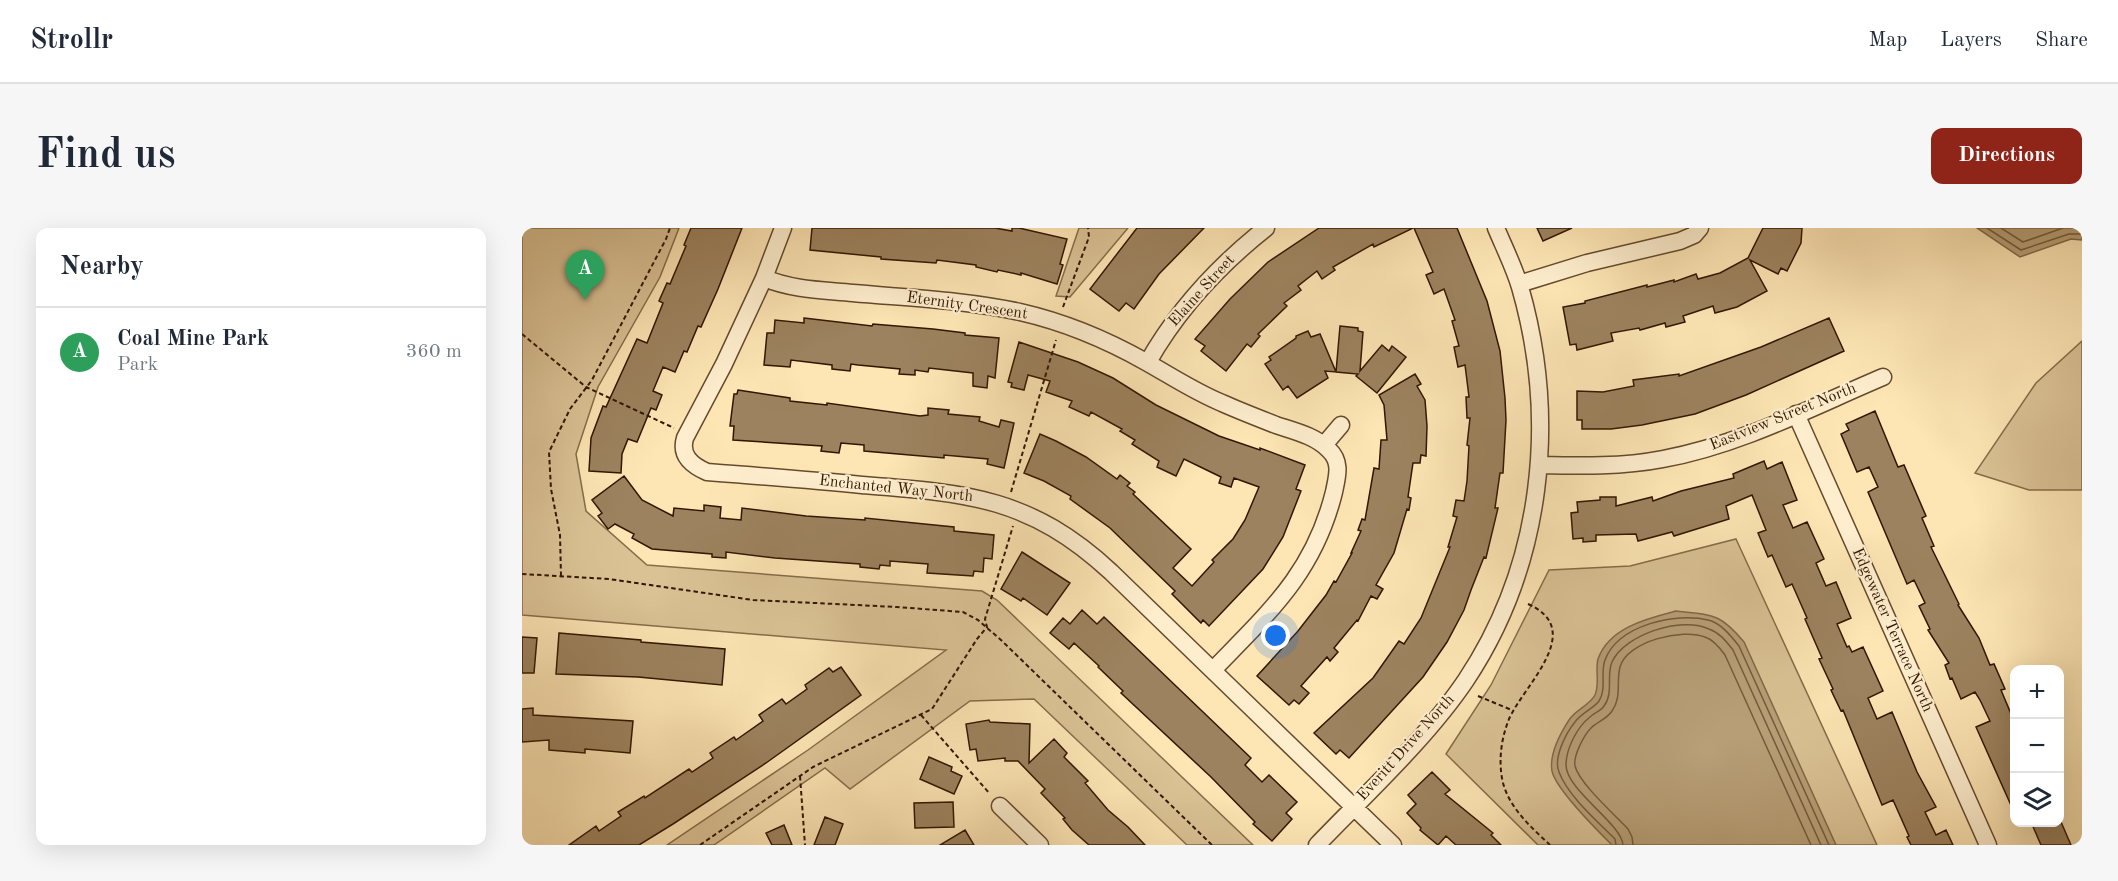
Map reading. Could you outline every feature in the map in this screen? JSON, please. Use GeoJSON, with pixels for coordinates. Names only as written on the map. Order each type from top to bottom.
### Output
{"type":"FeatureCollection","features":[{"type":"Feature","properties":{"kind":"street","name":"Enchanted Way North"},"geometry":{"type":"LineString","coordinates":[[783,228],[764,278],[724,364],[685,438],[683,447],[690,462],[707,472],[960,494],[992,501],[1028,514],[1052,526],[1092,555],[1214,669],[1393,845]]}},
{"type":"Feature","properties":{"kind":"street","name":"Elaine Street"},"geometry":{"type":"LineString","coordinates":[[1148,362],[1175,319],[1205,282],[1238,250],[1266,228]]}},
{"type":"Feature","properties":{"kind":"street","name":"Everitt Drive North"},"geometry":{"type":"LineString","coordinates":[[1317,845],[1435,720],[1466,680],[1486,646],[1521,563],[1534,511],[1539,465],[1541,406],[1530,329],[1519,284],[1496,228]]}},
{"type":"Feature","properties":{"kind":"street"},"geometry":{"type":"LineString","coordinates":[[1519,284],[1587,263],[1680,241],[1694,235],[1700,228]]}},
{"type":"Feature","properties":{"kind":"street","name":"Eternity Crescent"},"geometry":{"type":"LineString","coordinates":[[764,278],[792,287],[961,302],[1019,312],[1082,331],[1148,362],[1212,399],[1310,437],[1324,445]]}},
{"type":"Feature","properties":{"kind":"street","name":"Eastview Street North"},"geometry":{"type":"LineString","coordinates":[[1539,465],[1607,466],[1665,459],[1731,441],[1883,377]]}},
{"type":"Feature","properties":{"kind":"street","name":"Edgewater Terrace North"},"geometry":{"type":"LineString","coordinates":[[1796,414],[1988,845]]}},
{"type":"Feature","properties":{"kind":"street"},"geometry":{"type":"LineString","coordinates":[[1214,669],[1280,601],[1298,577],[1314,548],[1328,514],[1338,474],[1337,460],[1324,445],[1341,425]]}},
{"type":"Feature","properties":{"kind":"street"},"geometry":{"type":"LineString","coordinates":[[1000,806],[1040,845]]}},
{"type":"Feature","properties":{"kind":"path"},"geometry":{"type":"LineString","coordinates":[[561,576],[560,535],[551,489],[549,452],[570,409],[592,380],[670,228]]}},
{"type":"Feature","properties":{"kind":"path"},"geometry":{"type":"LineString","coordinates":[[1062,313],[1089,237],[1088,228]]}},
{"type":"Feature","properties":{"kind":"path"},"geometry":{"type":"LineString","coordinates":[[1010,495],[1058,333]]}},
{"type":"Feature","properties":{"kind":"path"},"geometry":{"type":"LineString","coordinates":[[522,334],[586,387],[676,429]]}},
{"type":"Feature","properties":{"kind":"path"},"geometry":{"type":"LineString","coordinates":[[987,627],[985,620],[1015,520]]}},
{"type":"Feature","properties":{"kind":"path"},"geometry":{"type":"LineString","coordinates":[[522,574],[609,579],[753,600],[963,612],[987,627],[1212,845]]}},
{"type":"Feature","properties":{"kind":"path"},"geometry":{"type":"LineString","coordinates":[[1528,604],[1542,611],[1547,617],[1552,626],[1553,638],[1538,675],[1514,711],[1505,731],[1502,742],[1501,770],[1503,783],[1513,805],[1550,845]]}},
{"type":"Feature","properties":{"kind":"path"},"geometry":{"type":"LineString","coordinates":[[700,845],[813,767],[932,709],[987,627]]}},
{"type":"Feature","properties":{"kind":"path"},"geometry":{"type":"LineString","coordinates":[[1478,696],[1514,711]]}},
{"type":"Feature","properties":{"kind":"path"},"geometry":{"type":"LineString","coordinates":[[921,715],[1000,806]]}},
{"type":"Feature","properties":{"kind":"path"},"geometry":{"type":"LineString","coordinates":[[800,776],[805,845]]}},
{"type":"Feature","properties":{"kind":"shaded area"},"geometry":{"type":"Polygon","coordinates":[[[522,228],[679,228],[660,277],[598,387],[576,454],[586,511],[647,565],[982,591],[997,600],[1253,845],[1187,845],[1034,699],[970,701],[850,789],[825,768],[714,845],[667,845],[808,750],[946,650],[522,615],[522,228]]]}},
{"type":"Feature","properties":{"kind":"shaded area"},"geometry":{"type":"Polygon","coordinates":[[[1079,228],[1128,228],[1070,297],[1056,296],[1079,228]]]}},
{"type":"Feature","properties":{"kind":"shaded area"},"geometry":{"type":"Polygon","coordinates":[[[2082,341],[2082,490],[2029,490],[1975,473],[2036,383],[2082,341]]]}},
{"type":"Feature","properties":{"kind":"shaded area"},"geometry":{"type":"Polygon","coordinates":[[[1736,539],[1877,845],[1538,845],[1446,754],[1491,685],[1549,570],[1630,566],[1736,539]]]}},
{"type":"Feature","properties":{"kind":"water"},"geometry":{"type":"Polygon","coordinates":[[[1977,228],[2082,228],[2082,240],[2071,239],[2020,257],[1977,228]]]}},
{"type":"Feature","properties":{"kind":"water"},"geometry":{"type":"Polygon","coordinates":[[[1676,611],[1715,617],[1728,625],[1744,642],[1836,845],[1612,845],[1561,789],[1552,771],[1554,751],[1569,720],[1595,695],[1597,663],[1603,648],[1611,639],[1631,626],[1676,611]]]}},
{"type":"Feature","properties":{"kind":"building"},"geometry":{"type":"Polygon","coordinates":[[[691,228],[742,228],[718,289],[687,352],[684,351],[675,372],[663,367],[653,391],[662,395],[656,410],[651,408],[637,442],[628,439],[622,454],[621,473],[589,471],[591,438],[603,406],[606,407],[637,339],[647,343],[663,303],[659,301],[667,283],[670,284],[691,228]]]}},
{"type":"Feature","properties":{"kind":"building"},"geometry":{"type":"Polygon","coordinates":[[[812,228],[995,228],[1012,231],[1012,228],[1019,228],[1067,239],[1057,284],[1021,273],[1021,275],[998,270],[997,272],[976,267],[976,265],[937,260],[936,263],[881,259],[881,257],[810,250],[812,228]]]}},
{"type":"Feature","properties":{"kind":"building"},"geometry":{"type":"Polygon","coordinates":[[[1137,228],[1204,228],[1159,274],[1134,309],[1126,303],[1119,311],[1090,289],[1137,228]]]}},
{"type":"Feature","properties":{"kind":"building"},"geometry":{"type":"Polygon","coordinates":[[[1319,228],[1413,228],[1374,247],[1373,244],[1333,267],[1335,270],[1322,279],[1317,271],[1298,286],[1301,290],[1284,303],[1287,306],[1258,334],[1260,336],[1251,347],[1247,344],[1226,371],[1201,351],[1205,346],[1195,339],[1230,299],[1268,262],[1319,228]]]}},
{"type":"Feature","properties":{"kind":"building"},"geometry":{"type":"Polygon","coordinates":[[[1414,228],[1457,228],[1487,301],[1500,351],[1505,398],[1503,473],[1500,473],[1495,508],[1498,508],[1486,558],[1484,557],[1464,610],[1447,642],[1423,677],[1349,758],[1340,750],[1336,754],[1314,733],[1373,678],[1399,641],[1404,644],[1421,618],[1450,547],[1448,547],[1457,517],[1453,516],[1456,500],[1464,501],[1467,481],[1470,418],[1467,418],[1466,397],[1469,397],[1465,365],[1458,367],[1454,347],[1459,346],[1452,321],[1455,320],[1444,289],[1434,294],[1426,275],[1433,272],[1414,228]]]}},
{"type":"Feature","properties":{"kind":"building"},"geometry":{"type":"Polygon","coordinates":[[[1537,228],[1572,228],[1543,241],[1537,228]]]}},
{"type":"Feature","properties":{"kind":"building"},"geometry":{"type":"Polygon","coordinates":[[[1763,228],[1802,228],[1801,243],[1787,271],[1781,268],[1778,274],[1750,260],[1767,291],[1737,307],[1715,313],[1713,306],[1683,316],[1685,322],[1666,327],[1665,323],[1640,330],[1639,328],[1611,333],[1613,341],[1577,350],[1576,344],[1570,345],[1563,307],[1647,285],[1647,287],[1674,280],[1674,282],[1696,274],[1698,279],[1720,273],[1748,258],[1763,228]]]}},
{"type":"Feature","properties":{"kind":"building"},"geometry":{"type":"Polygon","coordinates":[[[804,318],[872,326],[873,324],[933,329],[999,338],[995,378],[988,376],[987,388],[973,386],[973,373],[929,368],[928,372],[915,370],[915,375],[899,374],[900,369],[851,364],[850,371],[832,369],[832,365],[791,360],[790,367],[764,365],[767,333],[774,333],[775,320],[804,323],[804,318]]]}},
{"type":"Feature","properties":{"kind":"building"},"geometry":{"type":"Polygon","coordinates":[[[1829,318],[1844,351],[1746,395],[1695,414],[1642,425],[1611,429],[1582,429],[1582,420],[1577,420],[1577,391],[1603,392],[1634,386],[1633,380],[1679,374],[1679,376],[1761,347],[1829,318]]]}},
{"type":"Feature","properties":{"kind":"building"},"geometry":{"type":"Polygon","coordinates":[[[1340,326],[1358,328],[1358,331],[1363,332],[1360,371],[1382,345],[1389,351],[1392,346],[1406,357],[1377,393],[1356,376],[1358,374],[1336,372],[1340,326]]]}},
{"type":"Feature","properties":{"kind":"building"},"geometry":{"type":"Polygon","coordinates":[[[1308,331],[1311,337],[1320,334],[1336,372],[1325,371],[1328,378],[1297,398],[1288,386],[1283,390],[1265,364],[1271,360],[1269,357],[1296,336],[1308,331]]]}},
{"type":"Feature","properties":{"kind":"building"},"geometry":{"type":"Polygon","coordinates":[[[1019,342],[1078,362],[1113,378],[1156,405],[1219,436],[1305,465],[1296,489],[1301,491],[1283,537],[1263,569],[1209,626],[1203,620],[1201,623],[1172,594],[1175,591],[1110,528],[1070,499],[1071,496],[1024,473],[1040,434],[1086,457],[1117,479],[1120,475],[1130,483],[1127,486],[1135,492],[1133,494],[1191,549],[1173,568],[1192,586],[1214,562],[1212,560],[1233,539],[1245,520],[1259,487],[1234,478],[1231,487],[1219,483],[1221,477],[1184,459],[1176,476],[1157,467],[1159,461],[1132,444],[1135,440],[1120,431],[1122,429],[1091,412],[1089,416],[1069,407],[1072,401],[1046,392],[1050,381],[1028,375],[1024,390],[1011,387],[1012,383],[1008,382],[1019,342]]]}},
{"type":"Feature","properties":{"kind":"building"},"geometry":{"type":"Polygon","coordinates":[[[1415,374],[1421,384],[1417,386],[1425,400],[1426,456],[1421,455],[1420,463],[1413,463],[1408,497],[1411,498],[1409,510],[1407,509],[1394,553],[1376,585],[1383,589],[1377,599],[1371,596],[1358,621],[1334,648],[1338,652],[1330,661],[1327,657],[1301,686],[1309,693],[1299,704],[1294,700],[1289,705],[1257,676],[1298,631],[1326,595],[1352,553],[1361,531],[1358,530],[1362,519],[1365,520],[1374,468],[1379,469],[1381,440],[1387,440],[1384,405],[1379,395],[1415,374]]]}},
{"type":"Feature","properties":{"kind":"building"},"geometry":{"type":"Polygon","coordinates":[[[738,390],[790,398],[790,401],[827,405],[827,403],[920,416],[928,415],[928,408],[949,410],[948,414],[980,417],[979,421],[999,427],[1001,420],[1014,423],[1004,468],[987,464],[988,459],[944,455],[944,458],[864,451],[864,445],[841,443],[839,453],[821,451],[822,446],[733,440],[734,426],[730,426],[734,394],[737,394],[738,390]]]}},
{"type":"Feature","properties":{"kind":"building"},"geometry":{"type":"Polygon","coordinates":[[[1875,411],[1898,467],[1904,465],[1926,516],[1922,518],[1934,546],[1931,547],[1958,605],[1979,638],[1990,665],[1994,664],[2005,689],[2001,690],[2010,711],[2010,803],[1976,727],[1990,721],[1975,692],[1961,699],[1952,678],[1950,679],[1945,665],[1949,663],[1928,630],[1930,629],[1919,606],[1925,603],[1914,580],[1907,584],[1868,492],[1878,487],[1869,467],[1857,472],[1841,434],[1849,430],[1846,424],[1875,411]]]}},
{"type":"Feature","properties":{"kind":"building"},"geometry":{"type":"Polygon","coordinates":[[[1764,461],[1767,469],[1782,462],[1797,500],[1783,505],[1793,528],[1807,522],[1824,559],[1816,563],[1826,586],[1836,582],[1851,618],[1837,624],[1847,647],[1849,646],[1852,652],[1863,647],[1883,691],[1868,698],[1877,719],[1892,712],[1917,772],[1936,807],[1925,812],[1936,835],[1946,830],[1953,845],[1911,845],[1893,800],[1882,805],[1843,710],[1841,711],[1831,690],[1833,689],[1819,659],[1822,658],[1792,584],[1786,587],[1772,555],[1768,557],[1758,533],[1766,530],[1752,495],[1726,506],[1729,519],[1674,536],[1672,532],[1638,541],[1636,534],[1596,535],[1596,541],[1583,542],[1583,538],[1573,539],[1571,513],[1578,512],[1577,502],[1600,500],[1600,497],[1616,497],[1616,506],[1652,497],[1653,501],[1681,491],[1734,478],[1733,474],[1764,461]]]}},
{"type":"Feature","properties":{"kind":"building"},"geometry":{"type":"Polygon","coordinates":[[[624,476],[642,500],[673,516],[674,508],[704,511],[704,505],[721,507],[720,518],[741,520],[742,508],[806,516],[865,520],[865,518],[954,527],[954,531],[994,535],[992,559],[984,558],[983,572],[974,571],[973,576],[927,573],[928,564],[890,561],[890,566],[880,565],[879,569],[860,567],[860,564],[726,552],[726,558],[712,557],[712,554],[652,549],[632,538],[634,534],[615,524],[608,529],[598,516],[602,513],[592,500],[624,476]]]}},
{"type":"Feature","properties":{"kind":"building"},"geometry":{"type":"Polygon","coordinates":[[[1022,552],[1070,583],[1047,615],[1023,598],[1021,601],[1001,589],[1022,552]]]}},
{"type":"Feature","properties":{"kind":"building"},"geometry":{"type":"Polygon","coordinates":[[[1082,610],[1097,624],[1104,617],[1251,758],[1245,765],[1262,782],[1269,775],[1297,802],[1286,813],[1292,819],[1272,841],[1253,824],[1255,822],[1211,777],[1121,693],[1123,691],[1099,666],[1074,643],[1069,649],[1050,633],[1063,618],[1070,624],[1082,610]]]}},
{"type":"Feature","properties":{"kind":"building"},"geometry":{"type":"Polygon","coordinates":[[[559,633],[725,649],[722,685],[638,677],[556,674],[559,633]]]}},
{"type":"Feature","properties":{"kind":"building"},"geometry":{"type":"Polygon","coordinates":[[[522,637],[537,638],[534,673],[522,673],[522,637]]]}},
{"type":"Feature","properties":{"kind":"building"},"geometry":{"type":"Polygon","coordinates":[[[841,667],[861,695],[766,763],[673,824],[639,845],[569,845],[596,826],[599,831],[621,816],[618,812],[644,796],[645,798],[689,769],[692,772],[713,758],[710,753],[734,737],[736,740],[763,721],[759,715],[782,699],[786,704],[807,689],[805,685],[829,668],[833,672],[841,667]]]}},
{"type":"Feature","properties":{"kind":"building"},"geometry":{"type":"Polygon","coordinates":[[[533,708],[533,715],[633,721],[630,753],[585,749],[585,753],[549,750],[549,740],[522,742],[522,709],[533,708]]]}},
{"type":"Feature","properties":{"kind":"building"},"geometry":{"type":"Polygon","coordinates":[[[989,720],[990,722],[1030,724],[1029,763],[1054,739],[1067,753],[1064,757],[1088,781],[1085,783],[1108,810],[1145,845],[1089,845],[1072,830],[1063,819],[1065,818],[1041,793],[1045,789],[1018,761],[1005,761],[1005,758],[978,761],[976,749],[970,750],[966,724],[989,720]]]}},
{"type":"Feature","properties":{"kind":"building"},"geometry":{"type":"Polygon","coordinates":[[[929,757],[952,767],[951,771],[962,776],[954,794],[920,779],[929,757]]]}},
{"type":"Feature","properties":{"kind":"building"},"geometry":{"type":"Polygon","coordinates":[[[1432,772],[1450,790],[1445,794],[1493,833],[1491,835],[1501,845],[1456,845],[1446,836],[1438,845],[1420,830],[1421,828],[1407,813],[1416,804],[1408,795],[1432,772]]]}},
{"type":"Feature","properties":{"kind":"building"},"geometry":{"type":"Polygon","coordinates":[[[953,802],[954,827],[915,828],[914,803],[953,802]]]}},
{"type":"Feature","properties":{"kind":"building"},"geometry":{"type":"Polygon","coordinates":[[[825,817],[843,824],[835,845],[814,845],[825,817]]]}},
{"type":"Feature","properties":{"kind":"building"},"geometry":{"type":"Polygon","coordinates":[[[784,825],[792,845],[772,845],[766,833],[784,825]]]}},
{"type":"Feature","properties":{"kind":"building"},"geometry":{"type":"Polygon","coordinates":[[[2033,827],[2063,827],[2071,845],[2041,845],[2033,827]]]}},
{"type":"Feature","properties":{"kind":"building"},"geometry":{"type":"Polygon","coordinates":[[[965,830],[974,845],[940,845],[965,830]]]}},
{"type":"Feature","properties":{"kind":"place","name":"Coal Mine Park"},"geometry":{"type":"Point","coordinates":[585,300]}}]}
